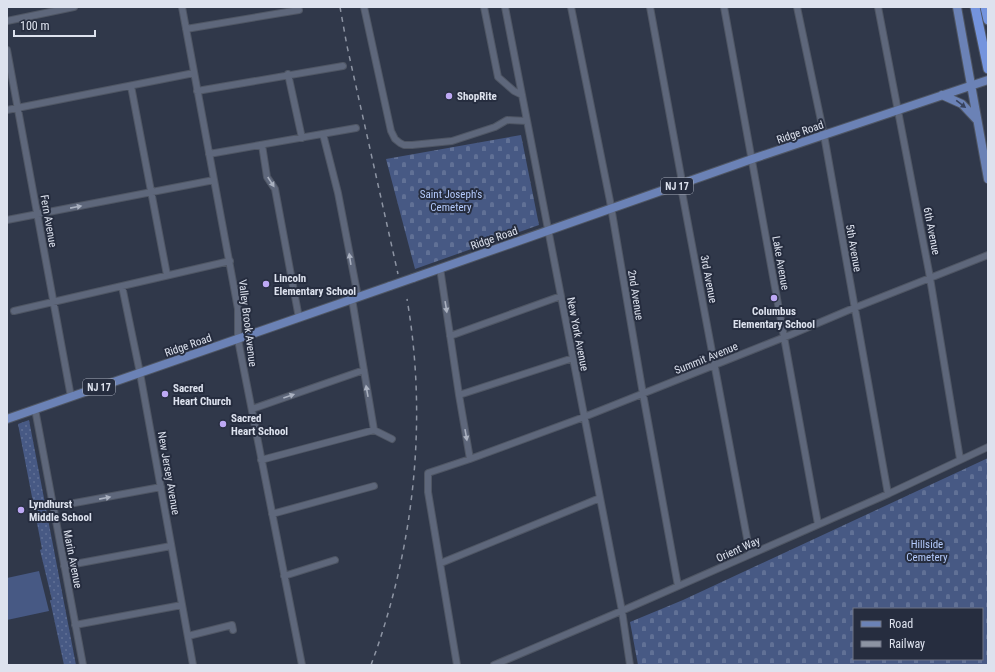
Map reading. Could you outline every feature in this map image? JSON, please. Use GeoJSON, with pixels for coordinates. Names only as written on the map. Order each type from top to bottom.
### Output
{"type":"FeatureCollection","features":[{"type":"Feature","properties":{"kind":"highway"},"geometry":{"type":"LineString","coordinates":[[975,7],[988,69]]}},
{"type":"Feature","properties":{"kind":"highway"},"geometry":{"type":"LineString","coordinates":[[985,7],[988,20]]}},
{"type":"Feature","properties":{"kind":"main road"},"geometry":{"type":"LineString","coordinates":[[957,7],[974,84],[977,119],[988,179]]}},
{"type":"Feature","properties":{"kind":"main road","name":"Ridge Road"},"geometry":{"type":"LineString","coordinates":[[7,419],[752,159],[988,80]]}},
{"type":"Feature","properties":{"kind":"main road"},"geometry":{"type":"LineString","coordinates":[[942,95],[962,104],[977,119]]}},
{"type":"Feature","properties":{"kind":"street"},"geometry":{"type":"LineString","coordinates":[[7,21],[74,7]]}},
{"type":"Feature","properties":{"kind":"street","name":"Valley Brook Avenue"},"geometry":{"type":"LineString","coordinates":[[182,7],[230,261],[238,309],[238,339],[302,665]]}},
{"type":"Feature","properties":{"kind":"street"},"geometry":{"type":"LineString","coordinates":[[364,7],[390,131],[395,139],[400,143],[408,145],[452,141],[495,127],[507,120],[527,121]]}},
{"type":"Feature","properties":{"kind":"street"},"geometry":{"type":"LineString","coordinates":[[484,7],[498,77],[514,91],[522,95]]}},
{"type":"Feature","properties":{"kind":"street","name":"New York Avenue"},"geometry":{"type":"LineString","coordinates":[[505,7],[622,611],[630,665]]}},
{"type":"Feature","properties":{"kind":"street","name":"2nd Avenue"},"geometry":{"type":"LineString","coordinates":[[571,7],[612,209],[643,394],[678,586]]}},
{"type":"Feature","properties":{"kind":"street","name":"3rd Avenue"},"geometry":{"type":"LineString","coordinates":[[650,7],[750,554]]}},
{"type":"Feature","properties":{"kind":"street","name":"Lake Avenue"},"geometry":{"type":"LineString","coordinates":[[724,7],[818,524]]}},
{"type":"Feature","properties":{"kind":"street","name":"5th Avenue"},"geometry":{"type":"LineString","coordinates":[[797,7],[824,135],[888,494]]}},
{"type":"Feature","properties":{"kind":"street","name":"6th Avenue"},"geometry":{"type":"LineString","coordinates":[[878,7],[899,109],[930,277],[960,459]]}},
{"type":"Feature","properties":{"kind":"street"},"geometry":{"type":"LineString","coordinates":[[186,29],[299,10]]}},
{"type":"Feature","properties":{"kind":"street","name":"Fern Avenue"},"geometry":{"type":"LineString","coordinates":[[7,50],[71,397]]}},
{"type":"Feature","properties":{"kind":"street"},"geometry":{"type":"LineString","coordinates":[[198,91],[288,74],[343,66]]}},
{"type":"Feature","properties":{"kind":"street"},"geometry":{"type":"LineString","coordinates":[[7,110],[194,73]]}},
{"type":"Feature","properties":{"kind":"street"},"geometry":{"type":"LineString","coordinates":[[288,74],[302,138]]}},
{"type":"Feature","properties":{"kind":"street"},"geometry":{"type":"LineString","coordinates":[[131,86],[167,275]]}},
{"type":"Feature","properties":{"kind":"street"},"geometry":{"type":"LineString","coordinates":[[209,154],[356,128]]}},
{"type":"Feature","properties":{"kind":"street"},"geometry":{"type":"LineString","coordinates":[[323,134],[338,193],[374,430]]}},
{"type":"Feature","properties":{"kind":"street"},"geometry":{"type":"LineString","coordinates":[[262,145],[267,177],[275,189],[299,318]]}},
{"type":"Feature","properties":{"kind":"street"},"geometry":{"type":"LineString","coordinates":[[7,220],[214,180]]}},
{"type":"Feature","properties":{"kind":"street","name":"Summit Avenue"},"geometry":{"type":"LineString","coordinates":[[441,563],[428,492],[428,473],[584,417],[988,255]]}},
{"type":"Feature","properties":{"kind":"street"},"geometry":{"type":"LineString","coordinates":[[14,311],[230,261]]}},
{"type":"Feature","properties":{"kind":"street"},"geometry":{"type":"LineString","coordinates":[[440,268],[470,459]]}},
{"type":"Feature","properties":{"kind":"street","name":"New Jersey Avenue"},"geometry":{"type":"LineString","coordinates":[[122,286],[140,373],[193,665]]}},
{"type":"Feature","properties":{"kind":"street"},"geometry":{"type":"LineString","coordinates":[[450,336],[561,296]]}},
{"type":"Feature","properties":{"kind":"street"},"geometry":{"type":"LineString","coordinates":[[459,395],[573,358]]}},
{"type":"Feature","properties":{"kind":"street"},"geometry":{"type":"LineString","coordinates":[[252,409],[364,370]]}},
{"type":"Feature","properties":{"kind":"street","name":"Marin Avenue"},"geometry":{"type":"LineString","coordinates":[[35,409],[83,665]]}},
{"type":"Feature","properties":{"kind":"street"},"geometry":{"type":"LineString","coordinates":[[262,460],[374,430],[392,439]]}},
{"type":"Feature","properties":{"kind":"street","name":"Orient Way"},"geometry":{"type":"LineString","coordinates":[[494,665],[622,611],[888,494],[988,447]]}},
{"type":"Feature","properties":{"kind":"street"},"geometry":{"type":"LineString","coordinates":[[272,514],[374,486]]}},
{"type":"Feature","properties":{"kind":"street"},"geometry":{"type":"LineString","coordinates":[[53,507],[161,487]]}},
{"type":"Feature","properties":{"kind":"street"},"geometry":{"type":"LineString","coordinates":[[457,665],[441,563],[600,498]]}},
{"type":"Feature","properties":{"kind":"street"},"geometry":{"type":"LineString","coordinates":[[64,566],[171,546]]}},
{"type":"Feature","properties":{"kind":"street"},"geometry":{"type":"LineString","coordinates":[[284,576],[335,560]]}},
{"type":"Feature","properties":{"kind":"street"},"geometry":{"type":"LineString","coordinates":[[75,625],[182,605]]}},
{"type":"Feature","properties":{"kind":"street"},"geometry":{"type":"LineString","coordinates":[[188,636],[232,626],[233,630]]}},
{"type":"Feature","properties":{"kind":"green space","name":"Saint Joseph's Cemetery"},"geometry":{"type":"Polygon","coordinates":[[[521,135],[539,225],[415,269],[386,159],[521,135]]]}},
{"type":"Feature","properties":{"kind":"green space"},"geometry":{"type":"Polygon","coordinates":[[[29,420],[76,665],[64,665],[50,600],[52,600],[40,550],[42,549],[18,424],[29,420]]]}},
{"type":"Feature","properties":{"kind":"green space","name":"Hillside Cemetery"},"geometry":{"type":"Polygon","coordinates":[[[988,458],[988,665],[638,665],[630,622],[683,600],[988,458]]]}},
{"type":"Feature","properties":{"kind":"green space"},"geometry":{"type":"Polygon","coordinates":[[[39,571],[49,611],[7,620],[7,578],[39,571]]]}},
{"type":"Feature","properties":{"kind":"railway"},"geometry":{"type":"LineString","coordinates":[[340,7],[347,46],[398,274]]}},
{"type":"Feature","properties":{"kind":"railway"},"geometry":{"type":"LineString","coordinates":[[371,665],[386,621],[398,576],[407,530],[413,484],[416,438],[416,391],[413,345],[407,299]]}},
{"type":"Feature","properties":{"kind":"place","name":"ShopRite"},"geometry":{"type":"Point","coordinates":[449,96]}},
{"type":"Feature","properties":{"kind":"place","name":"Lincoln Elementary School"},"geometry":{"type":"Point","coordinates":[266,284]}},
{"type":"Feature","properties":{"kind":"place","name":"Columbus Elementary School"},"geometry":{"type":"Point","coordinates":[774,298]}},
{"type":"Feature","properties":{"kind":"place","name":"Sacred Heart Church"},"geometry":{"type":"Point","coordinates":[165,394]}},
{"type":"Feature","properties":{"kind":"place","name":"Sacred Heart School"},"geometry":{"type":"Point","coordinates":[223,424]}},
{"type":"Feature","properties":{"kind":"place","name":"Lyndhurst Middle School"},"geometry":{"type":"Point","coordinates":[21,510]}}]}
